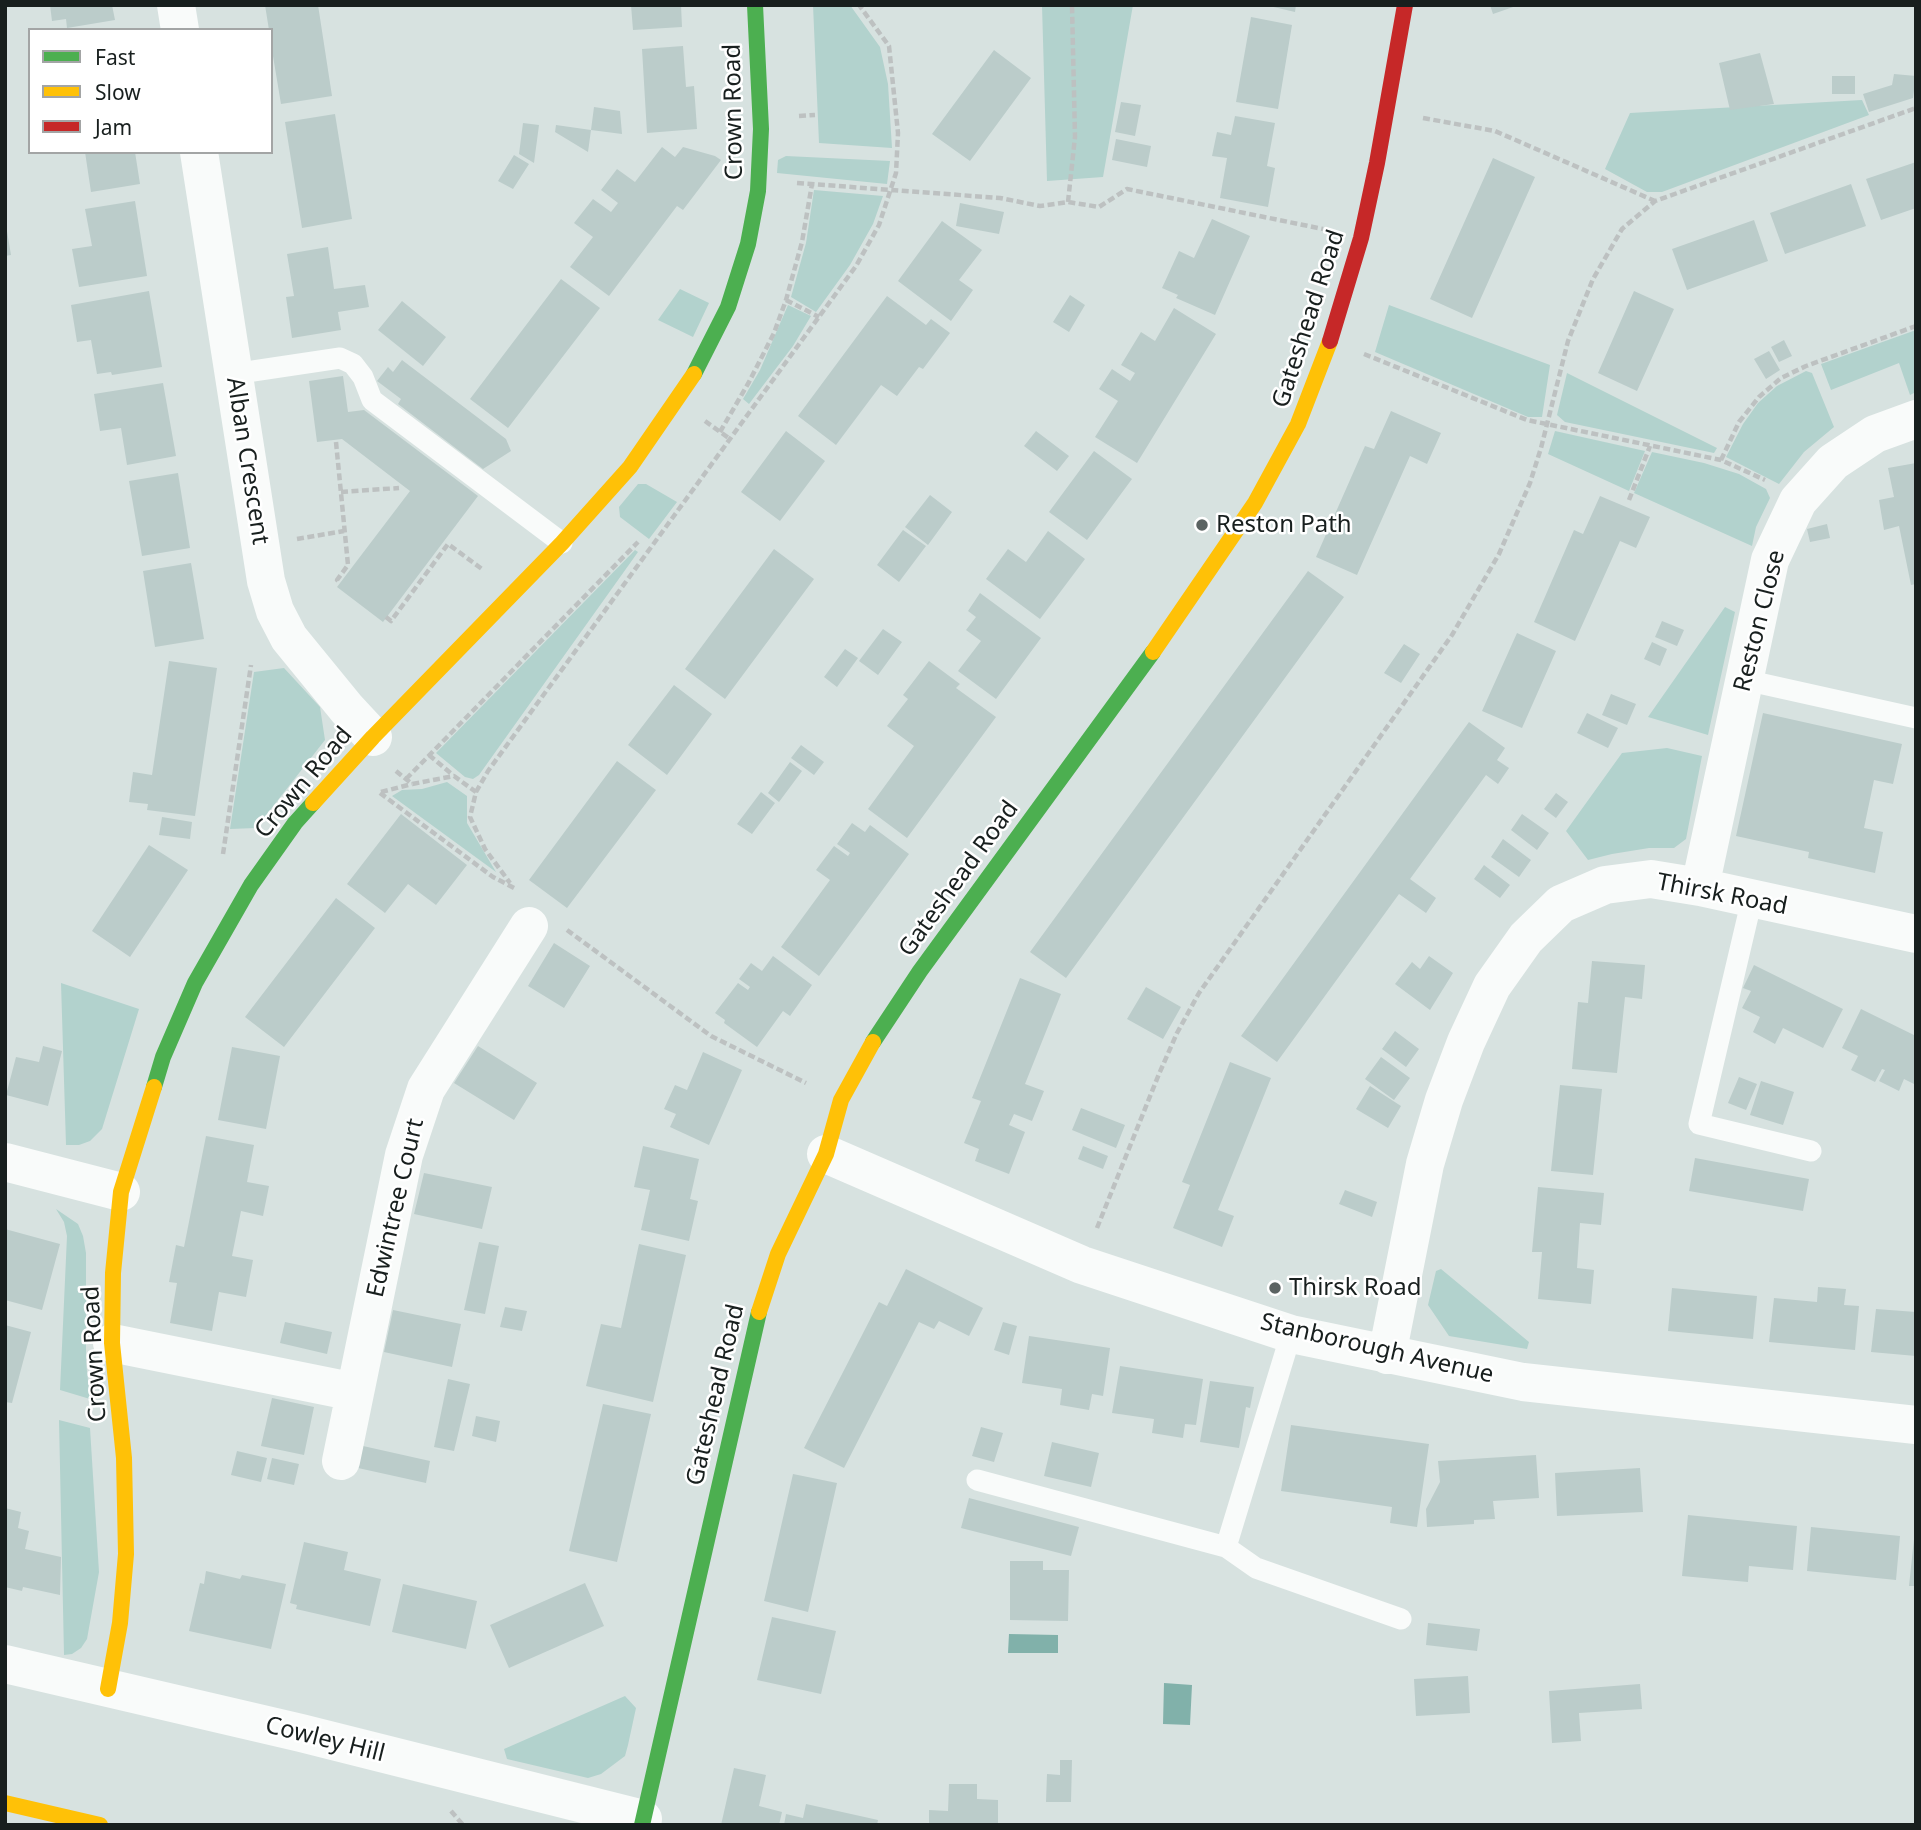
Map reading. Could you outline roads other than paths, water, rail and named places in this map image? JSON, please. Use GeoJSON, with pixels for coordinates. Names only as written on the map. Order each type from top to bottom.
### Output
{"type":"FeatureCollection","features":[{"type":"Feature","properties":{"kind":"street"},"geometry":{"type":"LineString","coordinates":[[176,5],[180,28]]}},
{"type":"Feature","properties":{"kind":"street","name":"Crown Road"},"geometry":{"type":"LineString","coordinates":[[108,1689],[120,1623],[127,1555],[124,1458],[112,1343],[113,1273],[121,1192],[163,1057],[195,983],[251,886],[295,823],[370,741],[562,543],[630,467],[696,371],[728,307],[748,244],[758,180],[761,129],[755,5]]}},
{"type":"Feature","properties":{"kind":"street","name":"Gateshead Road"},"geometry":{"type":"LineString","coordinates":[[643,1822],[762,1299],[778,1254],[826,1154],[841,1100],[866,1053],[919,971],[1175,622],[1255,503],[1298,424],[1330,342],[1361,238],[1405,5]]}},
{"type":"Feature","properties":{"kind":"street","name":"Alban Crescent"},"geometry":{"type":"LineString","coordinates":[[199,154],[266,581],[275,611],[289,638],[370,741]]}},
{"type":"Feature","properties":{"kind":"street","name":"Reston Close"},"geometry":{"type":"LineString","coordinates":[[1700,887],[1770,560],[1798,501],[1833,462],[1875,434],[1916,419]]}},
{"type":"Feature","properties":{"kind":"street","name":"Thirsk Road"},"geometry":{"type":"LineString","coordinates":[[1387,1355],[1425,1164],[1444,1100],[1466,1042],[1492,986],[1526,938],[1561,904],[1605,885],[1651,879],[1700,887],[1916,934]]}},
{"type":"Feature","properties":{"kind":"street","name":"Edwintree Court"},"geometry":{"type":"LineString","coordinates":[[341,1461],[404,1155],[426,1088],[526,910]]}},
{"type":"Feature","properties":{"kind":"street","name":"Stanborough Avenue"},"geometry":{"type":"LineString","coordinates":[[826,1154],[1082,1265],[1291,1334],[1522,1382],[1916,1425]]}},
{"type":"Feature","properties":{"kind":"street"},"geometry":{"type":"LineString","coordinates":[[5,1162],[121,1192]]}},
{"type":"Feature","properties":{"kind":"street"},"geometry":{"type":"LineString","coordinates":[[112,1343],[355,1392]]}},
{"type":"Feature","properties":{"kind":"street","name":"Cowley Hill"},"geometry":{"type":"LineString","coordinates":[[5,1664],[302,1733],[643,1822]]}},
{"type":"Feature","properties":{"kind":"street"},"geometry":{"type":"LineString","coordinates":[[5,1803],[100,1825]]}},
{"type":"Feature","properties":{"kind":"lane"},"geometry":{"type":"LineString","coordinates":[[233,374],[340,358],[353,364],[363,377],[372,400],[562,543]]}},
{"type":"Feature","properties":{"kind":"lane"},"geometry":{"type":"LineString","coordinates":[[1745,680],[1916,718]]}},
{"type":"Feature","properties":{"kind":"lane"},"geometry":{"type":"LineString","coordinates":[[1752,899],[1699,1124],[1811,1152]]}},
{"type":"Feature","properties":{"kind":"lane"},"geometry":{"type":"LineString","coordinates":[[1226,1547],[1291,1334]]}},
{"type":"Feature","properties":{"kind":"lane"},"geometry":{"type":"LineString","coordinates":[[977,1480],[1226,1547],[1256,1568],[1401,1619]]}},
{"type":"Feature","properties":{"kind":"place","name":"Reston Path"},"geometry":{"type":"Point","coordinates":[1202,525]}},
{"type":"Feature","properties":{"kind":"place","name":"Thirsk Road"},"geometry":{"type":"Point","coordinates":[1275,1288]}}]}
